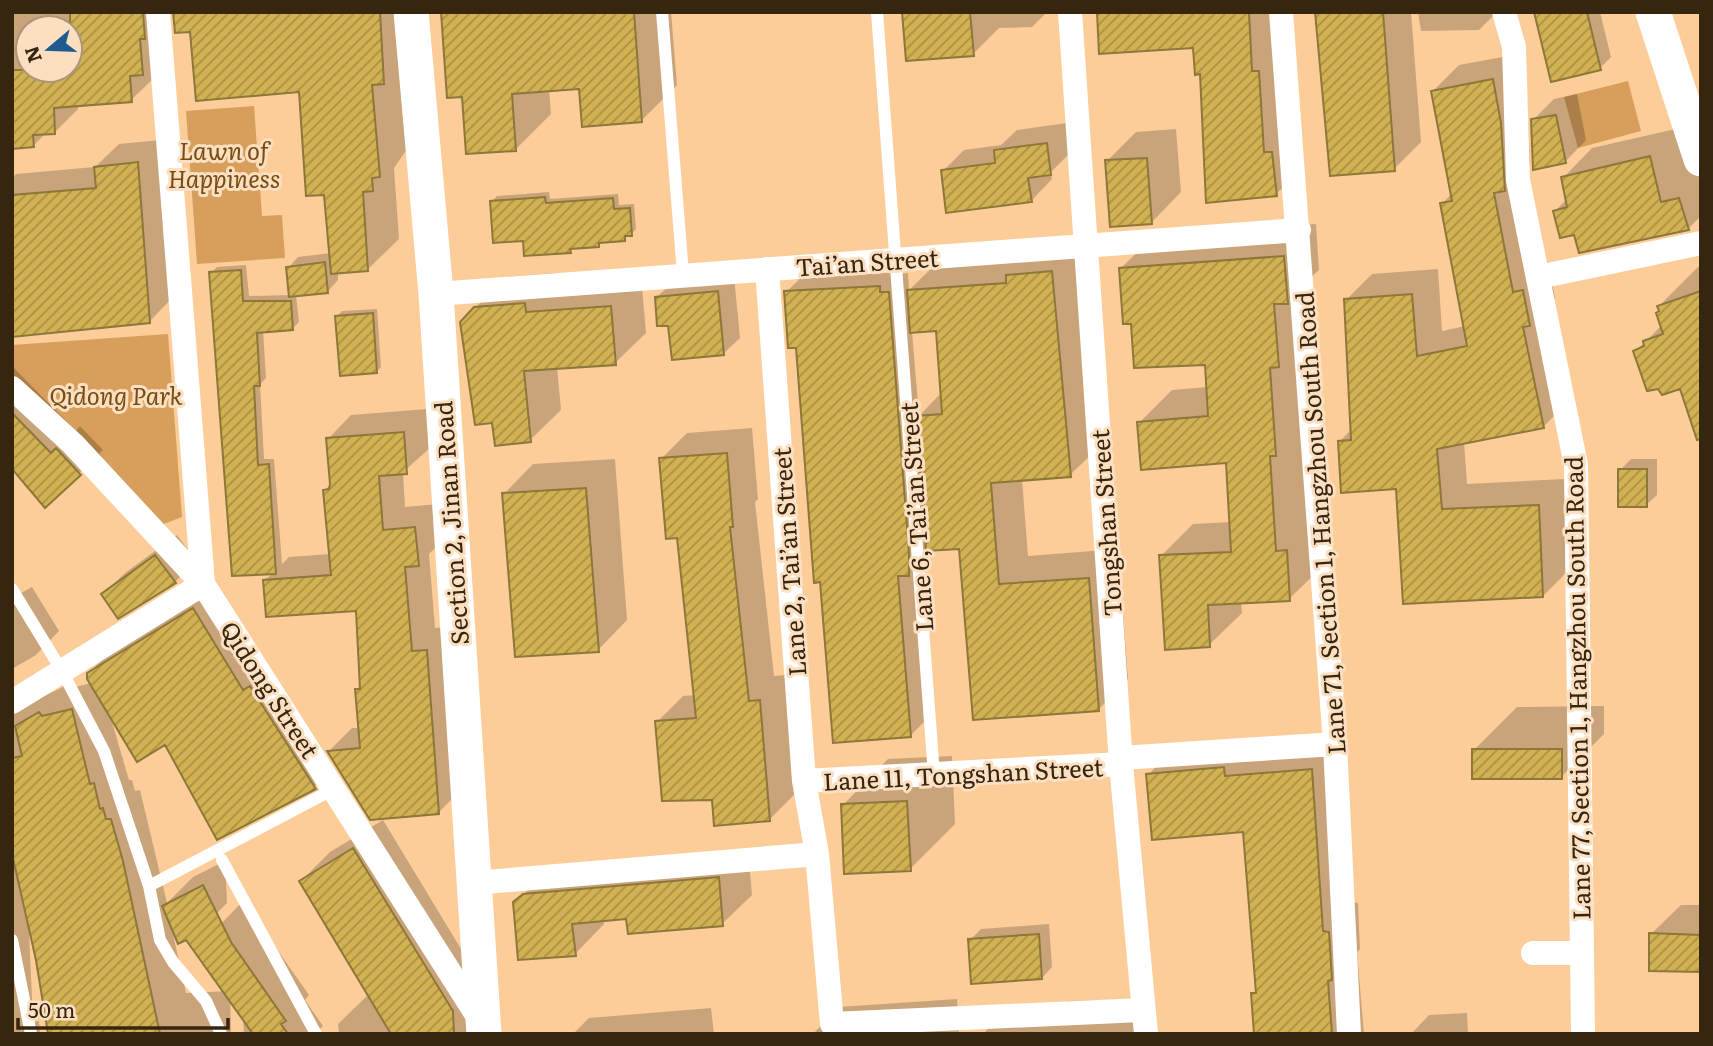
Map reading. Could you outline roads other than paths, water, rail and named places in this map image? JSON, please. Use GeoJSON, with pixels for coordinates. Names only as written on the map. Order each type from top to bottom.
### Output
{"type":"FeatureCollection","features":[{"type":"Feature","properties":{"kind":"street"},"geometry":{"type":"LineString","coordinates":[[12,702],[203,584],[158,12]]}},
{"type":"Feature","properties":{"kind":"street","name":"Section 2, Jinan Road"},"geometry":{"type":"LineString","coordinates":[[411,12],[436,294],[484,1030]]}},
{"type":"Feature","properties":{"kind":"street","name":"Tongshan Street"},"geometry":{"type":"LineString","coordinates":[[1070,12],[1121,761],[1144,1022]]}},
{"type":"Feature","properties":{"kind":"street","name":"Lane 71, Section 1, Hangzhou South Road"},"geometry":{"type":"LineString","coordinates":[[1281,12],[1335,744],[1349,1034]]}},
{"type":"Feature","properties":{"kind":"street","name":"Lane 77, Section 1, Hangzhou South Road"},"geometry":{"type":"LineString","coordinates":[[1504,12],[1514,47],[1518,180],[1576,465],[1583,1034]]}},
{"type":"Feature","properties":{"kind":"street"},"geometry":{"type":"LineString","coordinates":[[1653,12],[1701,159]]}},
{"type":"Feature","properties":{"kind":"street","name":"Tai’an Street"},"geometry":{"type":"LineString","coordinates":[[436,294],[1299,230]]}},
{"type":"Feature","properties":{"kind":"street"},"geometry":{"type":"LineString","coordinates":[[1539,277],[1701,243]]}},
{"type":"Feature","properties":{"kind":"street","name":"Lane 2, Tai’an Street"},"geometry":{"type":"LineString","coordinates":[[767,269],[804,781],[817,854],[832,1024],[1144,1022]]}},
{"type":"Feature","properties":{"kind":"street","name":"Qidong Street"},"geometry":{"type":"LineString","coordinates":[[12,388],[73,444],[203,584],[484,1030]]}},
{"type":"Feature","properties":{"kind":"street","name":"Lane 11, Tongshan Street"},"geometry":{"type":"LineString","coordinates":[[804,781],[934,775],[1335,744]]}},
{"type":"Feature","properties":{"kind":"street"},"geometry":{"type":"LineString","coordinates":[[474,883],[817,854]]}},
{"type":"Feature","properties":{"kind":"street"},"geometry":{"type":"LineString","coordinates":[[1532,953],[1580,953]]}},
{"type":"Feature","properties":{"kind":"lane"},"geometry":{"type":"LineString","coordinates":[[662,12],[683,274]]}},
{"type":"Feature","properties":{"kind":"lane","name":"Lane 6, Tai’an Street"},"geometry":{"type":"LineString","coordinates":[[877,12],[934,775]]}},
{"type":"Feature","properties":{"kind":"lane"},"geometry":{"type":"LineString","coordinates":[[12,589],[62,671],[104,751],[149,886],[160,940],[173,962],[206,1001],[221,1034]]}},
{"type":"Feature","properties":{"kind":"lane"},"geometry":{"type":"LineString","coordinates":[[149,886],[334,789]]}},
{"type":"Feature","properties":{"kind":"lane"},"geometry":{"type":"LineString","coordinates":[[222,860],[316,1034]]}},
{"type":"Feature","properties":{"kind":"lane"},"geometry":{"type":"LineString","coordinates":[[12,940],[31,1034]]}},
{"type":"Feature","properties":{"kind":"park label","name":"Lawn of Happiness"},"geometry":{"type":"Point","coordinates":[224,163]}},
{"type":"Feature","properties":{"kind":"park label","name":"Qidong Park"},"geometry":{"type":"Point","coordinates":[116,394]}}]}
